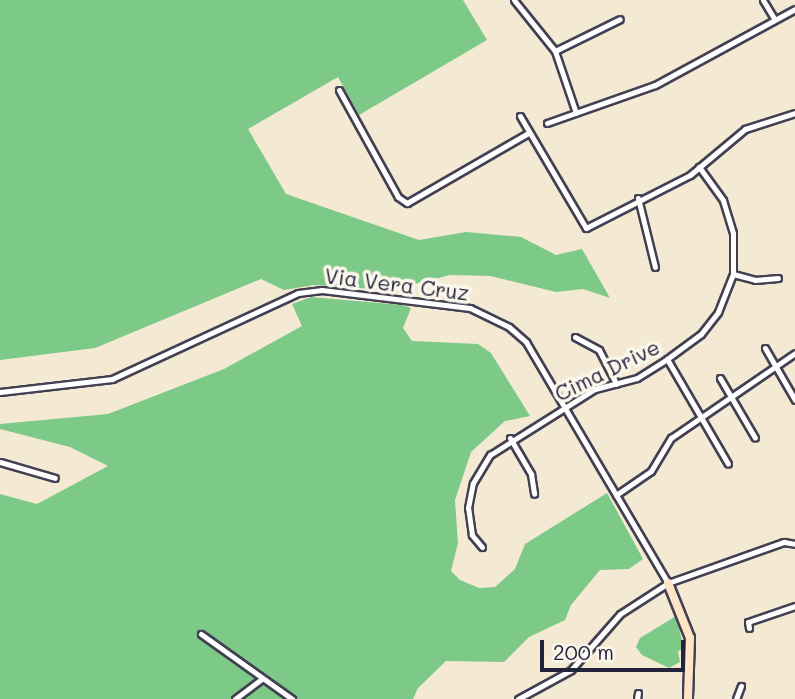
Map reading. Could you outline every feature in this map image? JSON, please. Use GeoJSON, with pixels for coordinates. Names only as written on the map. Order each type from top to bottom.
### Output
{"type":"FeatureCollection","features":[{"type":"Feature","properties":{"kind":"street"},"geometry":{"type":"LineString","coordinates":[[514,0],[555,51],[576,113]]}},
{"type":"Feature","properties":{"kind":"street"},"geometry":{"type":"LineString","coordinates":[[763,0],[774,18]]}},
{"type":"Feature","properties":{"kind":"street"},"geometry":{"type":"LineString","coordinates":[[547,123],[655,85],[774,18],[795,9]]}},
{"type":"Feature","properties":{"kind":"street"},"geometry":{"type":"LineString","coordinates":[[555,51],[620,19]]}},
{"type":"Feature","properties":{"kind":"street"},"geometry":{"type":"LineString","coordinates":[[339,90],[398,197],[407,202],[528,133]]}},
{"type":"Feature","properties":{"kind":"street"},"geometry":{"type":"LineString","coordinates":[[520,116],[586,228],[638,198],[676,183],[744,129],[795,113]]}},
{"type":"Feature","properties":{"kind":"street","name":"Cima Drive"},"geometry":{"type":"LineString","coordinates":[[482,547],[469,526],[470,491],[490,454],[510,438],[595,389],[616,384],[667,359],[712,322],[733,274],[736,250],[729,214],[699,167]]}},
{"type":"Feature","properties":{"kind":"street"},"geometry":{"type":"LineString","coordinates":[[638,198],[655,267]]}},
{"type":"Feature","properties":{"kind":"street"},"geometry":{"type":"LineString","coordinates":[[733,274],[755,280],[778,278]]}},
{"type":"Feature","properties":{"kind":"street","name":"Via Vera Cruz"},"geometry":{"type":"LineString","coordinates":[[0,392],[112,379],[298,293],[322,290],[436,303],[489,315],[526,342],[668,583],[690,638],[688,699]]}},
{"type":"Feature","properties":{"kind":"street"},"geometry":{"type":"LineString","coordinates":[[575,337],[599,350],[616,384]]}},
{"type":"Feature","properties":{"kind":"street"},"geometry":{"type":"LineString","coordinates":[[765,348],[795,400]]}},
{"type":"Feature","properties":{"kind":"street"},"geometry":{"type":"LineString","coordinates":[[615,495],[651,471],[671,439],[795,353]]}},
{"type":"Feature","properties":{"kind":"street"},"geometry":{"type":"LineString","coordinates":[[667,359],[728,464]]}},
{"type":"Feature","properties":{"kind":"street"},"geometry":{"type":"LineString","coordinates":[[720,378],[755,438]]}},
{"type":"Feature","properties":{"kind":"street"},"geometry":{"type":"LineString","coordinates":[[510,438],[531,474],[534,494]]}},
{"type":"Feature","properties":{"kind":"street"},"geometry":{"type":"LineString","coordinates":[[0,462],[55,478]]}},
{"type":"Feature","properties":{"kind":"street"},"geometry":{"type":"LineString","coordinates":[[518,699],[571,670],[620,614],[668,583],[784,542],[795,544]]}},
{"type":"Feature","properties":{"kind":"street"},"geometry":{"type":"LineString","coordinates":[[749,628],[748,622],[795,606]]}},
{"type":"Feature","properties":{"kind":"street"},"geometry":{"type":"LineString","coordinates":[[201,634],[292,699]]}},
{"type":"Feature","properties":{"kind":"street"},"geometry":{"type":"LineString","coordinates":[[235,699],[262,679]]}},
{"type":"Feature","properties":{"kind":"street"},"geometry":{"type":"LineString","coordinates":[[736,699],[741,686]]}},
{"type":"Feature","properties":{"kind":"green space"},"geometry":{"type":"Polygon","coordinates":[[[0,0],[463,0],[487,40],[359,115],[338,77],[248,129],[286,194],[419,240],[466,232],[521,237],[556,255],[582,249],[610,298],[583,289],[556,292],[490,276],[450,275],[390,290],[314,285],[284,290],[261,279],[95,348],[0,360],[0,0]]]}},
{"type":"Feature","properties":{"kind":"green space"},"geometry":{"type":"Polygon","coordinates":[[[311,297],[402,305],[411,308],[403,328],[412,341],[478,344],[491,353],[530,416],[505,421],[471,452],[455,500],[458,543],[451,571],[460,580],[479,588],[495,587],[515,569],[525,544],[607,493],[643,559],[629,569],[600,570],[571,605],[565,620],[529,637],[504,662],[446,661],[418,688],[413,699],[0,699],[0,494],[37,504],[108,466],[70,447],[0,429],[0,424],[108,414],[224,369],[302,326],[292,304],[311,297]]]}},
{"type":"Feature","properties":{"kind":"green space"},"geometry":{"type":"Polygon","coordinates":[[[676,616],[684,649],[678,651],[680,662],[669,668],[642,655],[636,647],[640,638],[676,616]]]}}]}
